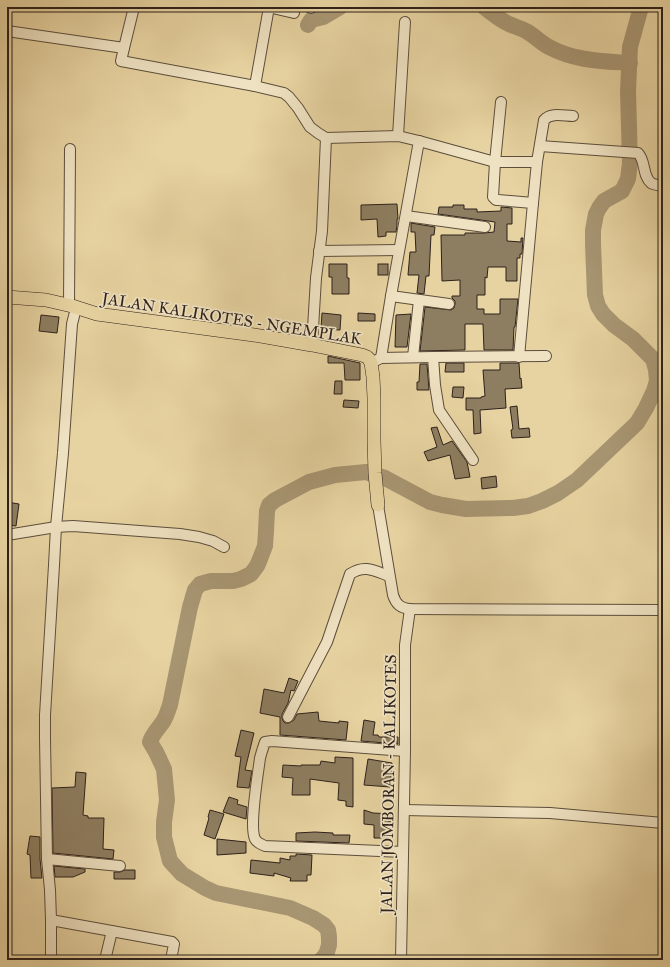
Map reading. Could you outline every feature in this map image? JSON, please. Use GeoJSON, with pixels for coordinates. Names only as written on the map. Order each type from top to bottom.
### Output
{"type":"FeatureCollection","features":[{"type":"Feature","properties":{"kind":"main road","name":"JALAN KALIKOTES - NGEMPLAK"},"geometry":{"type":"LineString","coordinates":[[7,297],[46,300],[97,314],[254,335],[362,355],[376,360],[374,441],[378,505]]}},
{"type":"Feature","properties":{"kind":"street"},"geometry":{"type":"LineString","coordinates":[[134,7],[121,61],[255,86],[284,93],[298,108],[310,127],[326,138],[398,136],[495,162],[537,162]]}},
{"type":"Feature","properties":{"kind":"street"},"geometry":{"type":"LineString","coordinates":[[255,86],[269,7],[294,13]]}},
{"type":"Feature","properties":{"kind":"street"},"geometry":{"type":"LineString","coordinates":[[398,136],[405,22]]}},
{"type":"Feature","properties":{"kind":"street"},"geometry":{"type":"LineString","coordinates":[[7,31],[124,48]]}},
{"type":"Feature","properties":{"kind":"street"},"geometry":{"type":"LineString","coordinates":[[501,102],[492,195],[498,200],[533,203]]}},
{"type":"Feature","properties":{"kind":"street"},"geometry":{"type":"LineString","coordinates":[[519,357],[537,162],[544,120],[547,117],[554,115],[573,116]]}},
{"type":"Feature","properties":{"kind":"street"},"geometry":{"type":"LineString","coordinates":[[312,345],[316,278],[322,231],[326,138]]}},
{"type":"Feature","properties":{"kind":"street"},"geometry":{"type":"LineString","coordinates":[[419,141],[406,216],[376,360],[433,356],[546,356]]}},
{"type":"Feature","properties":{"kind":"street"},"geometry":{"type":"LineString","coordinates":[[540,146],[638,153],[641,156],[650,182],[663,186]]}},
{"type":"Feature","properties":{"kind":"street"},"geometry":{"type":"LineString","coordinates":[[51,960],[50,890],[47,859],[45,715],[56,526],[63,453],[72,324],[70,149]]}},
{"type":"Feature","properties":{"kind":"street"},"geometry":{"type":"LineString","coordinates":[[406,216],[485,228]]}},
{"type":"Feature","properties":{"kind":"street"},"geometry":{"type":"LineString","coordinates":[[319,251],[399,250]]}},
{"type":"Feature","properties":{"kind":"street"},"geometry":{"type":"LineString","coordinates":[[390,296],[449,304]]}},
{"type":"Feature","properties":{"kind":"street"},"geometry":{"type":"LineString","coordinates":[[413,357],[419,300]]}},
{"type":"Feature","properties":{"kind":"street"},"geometry":{"type":"LineString","coordinates":[[433,356],[435,385],[439,410],[472,460]]}},
{"type":"Feature","properties":{"kind":"street","name":"JALAN KALIKOTES - NGEMPLAK"},"geometry":{"type":"LineString","coordinates":[[378,505],[389,576],[395,602],[402,608],[410,609]]}},
{"type":"Feature","properties":{"kind":"street"},"geometry":{"type":"LineString","coordinates":[[7,535],[56,526],[73,526],[180,534],[213,541],[224,547]]}},
{"type":"Feature","properties":{"kind":"street"},"geometry":{"type":"LineString","coordinates":[[288,717],[327,642],[350,574],[360,569],[369,568],[389,576]]}},
{"type":"Feature","properties":{"kind":"street"},"geometry":{"type":"LineString","coordinates":[[410,609],[663,610]]}},
{"type":"Feature","properties":{"kind":"street","name":"JALAN JOMBORAN - KALIKOTES"},"geometry":{"type":"LineString","coordinates":[[401,960],[405,645],[410,609]]}},
{"type":"Feature","properties":{"kind":"street"},"geometry":{"type":"LineString","coordinates":[[403,852],[265,846],[255,840],[253,833],[253,818],[260,758],[265,742],[272,741],[404,751]]}},
{"type":"Feature","properties":{"kind":"street"},"geometry":{"type":"LineString","coordinates":[[404,810],[550,813],[663,823]]}},
{"type":"Feature","properties":{"kind":"street"},"geometry":{"type":"LineString","coordinates":[[47,859],[120,866]]}},
{"type":"Feature","properties":{"kind":"street"},"geometry":{"type":"LineString","coordinates":[[51,920],[172,942],[174,944],[171,960]]}},
{"type":"Feature","properties":{"kind":"street"},"geometry":{"type":"LineString","coordinates":[[105,960],[112,931]]}},
{"type":"Feature","properties":{"kind":"building"},"geometry":{"type":"Polygon","coordinates":[[[397,204],[398,219],[396,232],[386,232],[386,236],[378,237],[377,219],[361,220],[361,205],[397,204]]]}},
{"type":"Feature","properties":{"kind":"building"},"geometry":{"type":"Polygon","coordinates":[[[453,205],[464,205],[464,209],[477,209],[477,212],[501,211],[501,207],[512,208],[512,224],[507,224],[507,241],[521,242],[521,238],[523,238],[522,254],[520,254],[520,258],[517,258],[517,281],[506,281],[506,267],[488,267],[487,278],[485,277],[485,295],[477,295],[477,309],[484,309],[484,314],[500,314],[500,299],[518,299],[514,327],[513,350],[484,350],[483,324],[465,324],[465,350],[420,351],[425,307],[451,310],[454,308],[455,304],[452,296],[460,296],[460,280],[442,281],[441,235],[465,235],[465,233],[494,232],[495,222],[438,214],[439,207],[453,207],[453,205]]]}},
{"type":"Feature","properties":{"kind":"building"},"geometry":{"type":"Polygon","coordinates":[[[411,223],[435,227],[434,235],[431,235],[429,276],[426,276],[424,294],[417,293],[419,275],[408,275],[410,252],[416,252],[415,232],[411,232],[411,223]]]}},
{"type":"Feature","properties":{"kind":"building"},"geometry":{"type":"Polygon","coordinates":[[[329,264],[347,264],[349,294],[332,294],[332,277],[329,277],[329,264]]]}},
{"type":"Feature","properties":{"kind":"building"},"geometry":{"type":"Polygon","coordinates":[[[378,264],[388,264],[388,275],[378,275],[378,264]]]}},
{"type":"Feature","properties":{"kind":"building"},"geometry":{"type":"Polygon","coordinates":[[[322,313],[341,315],[340,330],[321,329],[322,313]]]}},
{"type":"Feature","properties":{"kind":"building"},"geometry":{"type":"Polygon","coordinates":[[[358,313],[375,314],[375,321],[358,321],[358,313]]]}},
{"type":"Feature","properties":{"kind":"building"},"geometry":{"type":"Polygon","coordinates":[[[411,314],[407,347],[395,347],[396,315],[411,314]]]}},
{"type":"Feature","properties":{"kind":"building"},"geometry":{"type":"Polygon","coordinates":[[[41,315],[59,317],[57,333],[39,331],[41,315]]]}},
{"type":"Feature","properties":{"kind":"building"},"geometry":{"type":"Polygon","coordinates":[[[328,356],[360,363],[360,380],[345,380],[344,363],[328,363],[328,356]]]}},
{"type":"Feature","properties":{"kind":"building"},"geometry":{"type":"Polygon","coordinates":[[[446,363],[464,363],[464,372],[445,372],[446,363]]]}},
{"type":"Feature","properties":{"kind":"building"},"geometry":{"type":"Polygon","coordinates":[[[500,363],[519,363],[522,388],[505,389],[506,408],[480,410],[481,433],[474,434],[473,410],[466,410],[466,398],[481,398],[485,396],[483,370],[500,370],[500,363]]]}},
{"type":"Feature","properties":{"kind":"building"},"geometry":{"type":"Polygon","coordinates":[[[420,364],[427,364],[429,390],[417,390],[420,364]]]}},
{"type":"Feature","properties":{"kind":"building"},"geometry":{"type":"Polygon","coordinates":[[[335,381],[342,381],[342,394],[334,394],[335,381]]]}},
{"type":"Feature","properties":{"kind":"building"},"geometry":{"type":"Polygon","coordinates":[[[453,387],[464,387],[463,398],[452,397],[453,387]]]}},
{"type":"Feature","properties":{"kind":"building"},"geometry":{"type":"Polygon","coordinates":[[[344,400],[359,401],[358,408],[343,407],[344,400]]]}},
{"type":"Feature","properties":{"kind":"building"},"geometry":{"type":"Polygon","coordinates":[[[517,406],[519,429],[529,428],[530,437],[512,438],[511,430],[513,429],[510,407],[517,406]]]}},
{"type":"Feature","properties":{"kind":"building"},"geometry":{"type":"Polygon","coordinates":[[[437,427],[443,445],[452,441],[467,462],[470,477],[455,479],[450,455],[428,461],[424,452],[437,447],[431,428],[437,427]]]}},
{"type":"Feature","properties":{"kind":"building"},"geometry":{"type":"Polygon","coordinates":[[[496,476],[497,487],[482,489],[481,478],[496,476]]]}},
{"type":"Feature","properties":{"kind":"building"},"geometry":{"type":"Polygon","coordinates":[[[7,502],[19,504],[16,526],[7,525],[7,502]]]}},
{"type":"Feature","properties":{"kind":"building"},"geometry":{"type":"Polygon","coordinates":[[[289,678],[298,681],[294,691],[291,690],[288,703],[282,714],[283,721],[285,723],[289,723],[294,720],[297,714],[318,712],[319,721],[339,723],[339,721],[348,722],[346,740],[280,735],[280,717],[260,713],[264,689],[284,693],[289,678]]]}},
{"type":"Feature","properties":{"kind":"building"},"geometry":{"type":"Polygon","coordinates":[[[364,720],[375,722],[373,735],[378,735],[379,737],[398,737],[398,744],[361,741],[364,720]]]}},
{"type":"Feature","properties":{"kind":"building"},"geometry":{"type":"Polygon","coordinates":[[[241,730],[254,733],[245,770],[252,771],[249,788],[237,787],[241,757],[235,756],[241,730]]]}},
{"type":"Feature","properties":{"kind":"building"},"geometry":{"type":"Polygon","coordinates":[[[335,757],[353,758],[353,807],[346,806],[346,801],[338,800],[339,783],[310,779],[310,795],[292,795],[293,778],[282,777],[283,765],[320,765],[321,761],[335,763],[335,757]]]}},
{"type":"Feature","properties":{"kind":"building"},"geometry":{"type":"Polygon","coordinates":[[[368,759],[392,763],[390,787],[364,785],[368,759]]]}},
{"type":"Feature","properties":{"kind":"building"},"geometry":{"type":"Polygon","coordinates":[[[76,772],[86,773],[83,815],[88,816],[88,818],[104,818],[103,849],[114,850],[113,859],[53,853],[52,788],[75,787],[76,772]]]}},
{"type":"Feature","properties":{"kind":"building"},"geometry":{"type":"Polygon","coordinates":[[[229,797],[238,800],[237,804],[247,807],[246,819],[223,812],[229,797]]]}},
{"type":"Feature","properties":{"kind":"building"},"geometry":{"type":"Polygon","coordinates":[[[210,810],[224,814],[215,839],[204,835],[210,810]]]}},
{"type":"Feature","properties":{"kind":"building"},"geometry":{"type":"Polygon","coordinates":[[[364,810],[373,813],[394,814],[393,822],[388,822],[388,838],[374,838],[374,825],[364,824],[364,810]]]}},
{"type":"Feature","properties":{"kind":"building"},"geometry":{"type":"Polygon","coordinates":[[[296,833],[333,833],[333,835],[350,835],[349,843],[296,841],[296,833]]]}},
{"type":"Feature","properties":{"kind":"building"},"geometry":{"type":"Polygon","coordinates":[[[30,836],[40,837],[42,878],[31,878],[30,855],[27,854],[30,836]]]}},
{"type":"Feature","properties":{"kind":"building"},"geometry":{"type":"Polygon","coordinates":[[[217,839],[246,842],[246,853],[217,855],[217,839]]]}},
{"type":"Feature","properties":{"kind":"building"},"geometry":{"type":"Polygon","coordinates":[[[296,854],[312,855],[311,875],[307,875],[307,881],[290,881],[291,878],[274,873],[274,876],[250,873],[251,860],[280,863],[280,858],[290,860],[290,856],[296,856],[296,854]]]}},
{"type":"Feature","properties":{"kind":"building"},"geometry":{"type":"Polygon","coordinates":[[[54,866],[85,869],[85,872],[73,877],[55,877],[54,866]]]}},
{"type":"Feature","properties":{"kind":"building"},"geometry":{"type":"Polygon","coordinates":[[[135,870],[135,879],[114,879],[114,872],[135,870]]]}},
{"type":"Feature","properties":{"kind":"waterway"},"geometry":{"type":"LineString","coordinates":[[308,25],[311,20],[323,17],[340,7]]}},
{"type":"Feature","properties":{"kind":"waterway"},"geometry":{"type":"LineString","coordinates":[[484,7],[502,20],[526,31],[559,52],[588,60],[630,63]]}},
{"type":"Feature","properties":{"kind":"waterway"},"geometry":{"type":"LineString","coordinates":[[321,960],[327,952],[329,945],[328,930],[324,925],[313,918],[290,908],[216,893],[182,874],[170,861],[164,837],[164,822],[167,800],[164,769],[150,742],[152,736],[165,718],[170,705],[190,607],[195,590],[200,584],[211,581],[233,581],[251,574],[257,566],[265,546],[267,511],[269,505],[275,500],[309,482],[335,475],[366,472],[385,478],[430,502],[442,505],[466,509],[513,508],[528,506],[558,493],[577,480],[637,423],[654,391],[657,381],[656,370],[653,359],[633,339],[614,325],[603,314],[598,306],[595,295],[593,230],[596,214],[599,208],[604,201],[622,191],[628,179],[630,163],[628,91],[630,47],[641,7]]}}]}
